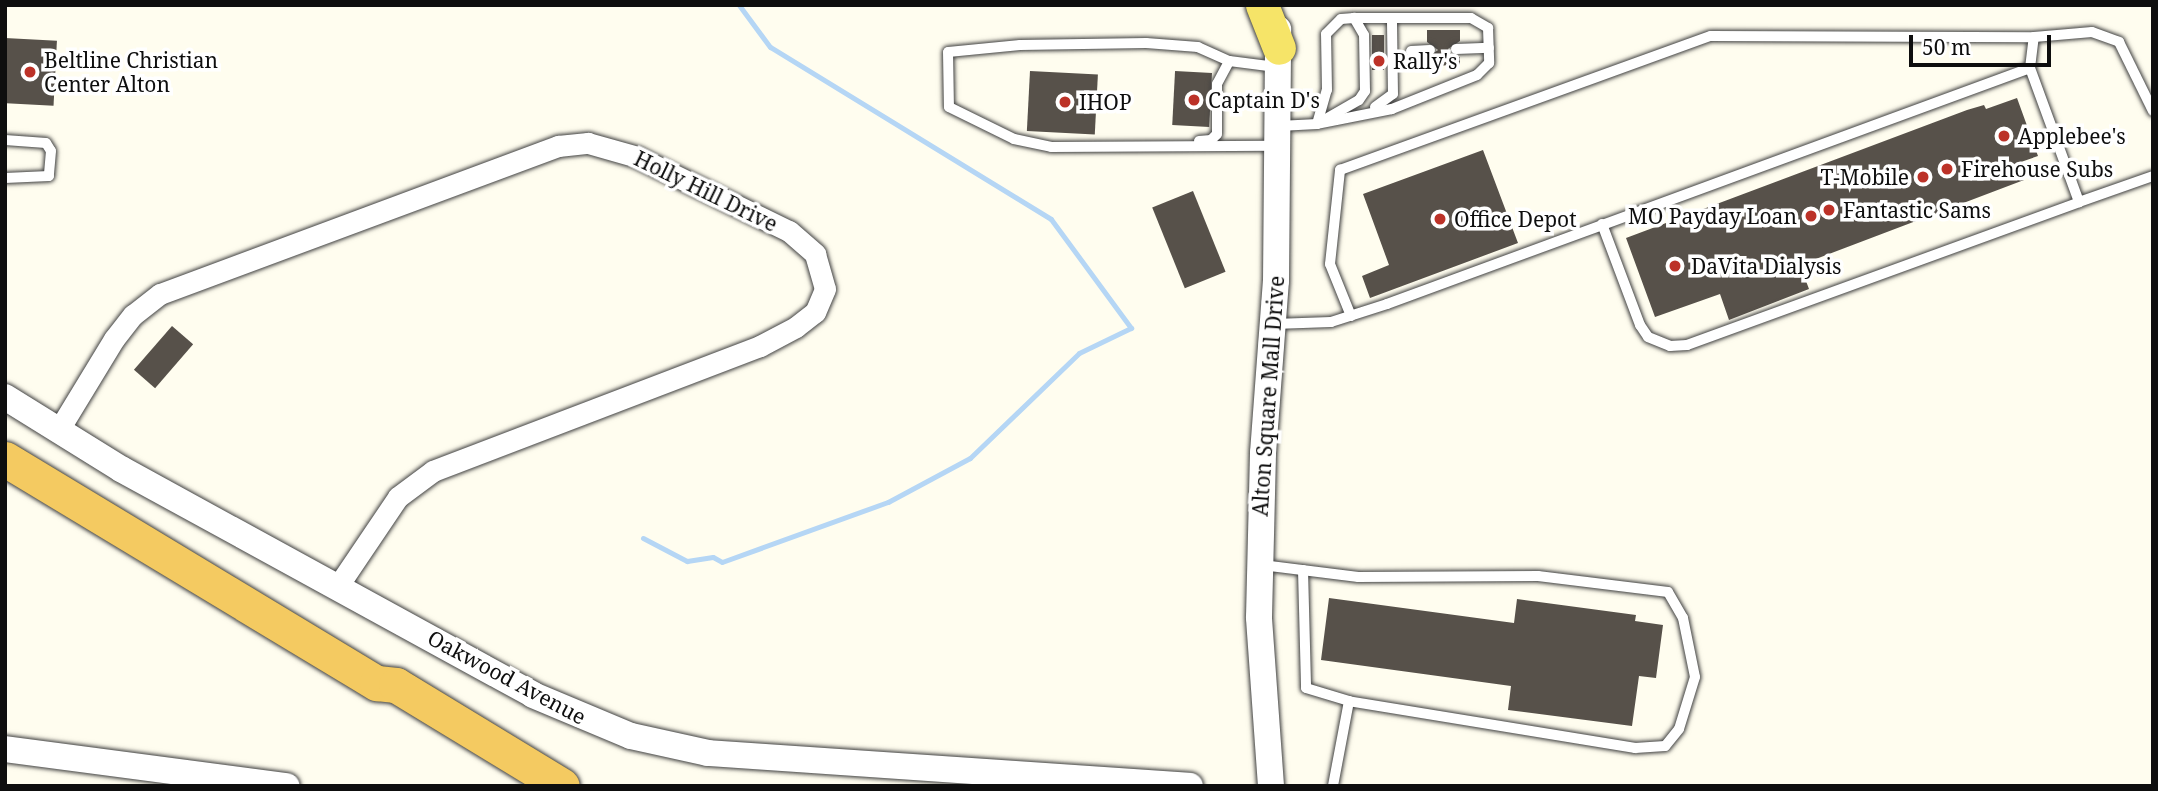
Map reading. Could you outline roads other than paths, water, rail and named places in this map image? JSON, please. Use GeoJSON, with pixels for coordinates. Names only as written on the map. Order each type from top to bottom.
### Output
{"type":"FeatureCollection","features":[{"type":"Feature","properties":{"kind":"highway"},"geometry":{"type":"LineString","coordinates":[[5,459],[377,683],[396,685],[562,786]]}},
{"type":"Feature","properties":{"kind":"highway"},"geometry":{"type":"LineString","coordinates":[[377,683],[386,698],[524,786]]}},
{"type":"Feature","properties":{"kind":"main road"},"geometry":{"type":"LineString","coordinates":[[1262,5],[1279,58]]}},
{"type":"Feature","properties":{"kind":"main road"},"geometry":{"type":"LineString","coordinates":[[1279,58],[1291,5]]}},
{"type":"Feature","properties":{"kind":"street","name":"Alton Square Mall Drive"},"geometry":{"type":"LineString","coordinates":[[1271,786],[1259,564],[1262,453],[1274,324],[1279,136],[1277,5]]}},
{"type":"Feature","properties":{"kind":"street","name":"Holly Hill Drive"},"geometry":{"type":"LineString","coordinates":[[58,432],[114,339],[133,315],[160,294],[558,146],[588,143],[637,157],[789,231],[815,254],[825,289],[815,312],[796,327],[760,346],[433,471],[398,497],[338,586]]}},
{"type":"Feature","properties":{"kind":"street","name":"Oakwood Avenue"},"geometry":{"type":"LineString","coordinates":[[5,397],[58,432],[545,701],[594,723],[678,750],[1190,786]]}},
{"type":"Feature","properties":{"kind":"street"},"geometry":{"type":"LineString","coordinates":[[5,748],[287,786]]}},
{"type":"Feature","properties":{"kind":"lane"},"geometry":{"type":"LineString","coordinates":[[1339,120],[1387,103],[1393,94],[1392,18]]}},
{"type":"Feature","properties":{"kind":"lane"},"geometry":{"type":"LineString","coordinates":[[1279,58],[1229,61],[1198,47],[1146,43],[948,52],[950,107],[1014,139],[1051,147],[1166,146],[1279,136],[1317,124],[1392,109],[1477,75],[1489,63],[1488,29],[1471,18],[1341,19],[1326,34],[1327,90],[1317,124]]}},
{"type":"Feature","properties":{"kind":"lane"},"geometry":{"type":"LineString","coordinates":[[1317,124],[1359,100],[1365,91],[1364,35],[1354,19]]}},
{"type":"Feature","properties":{"kind":"lane"},"geometry":{"type":"LineString","coordinates":[[1351,316],[1331,264],[1340,170],[1711,36],[2034,37],[2092,32],[2119,42],[2153,111]]}},
{"type":"Feature","properties":{"kind":"lane"},"geometry":{"type":"LineString","coordinates":[[2034,37],[2030,68],[2079,202]]}},
{"type":"Feature","properties":{"kind":"lane"},"geometry":{"type":"LineString","coordinates":[[1456,49],[1489,48]]}},
{"type":"Feature","properties":{"kind":"lane"},"geometry":{"type":"LineString","coordinates":[[1411,51],[1430,50]]}},
{"type":"Feature","properties":{"kind":"lane"},"geometry":{"type":"LineString","coordinates":[[1166,146],[1211,141],[1217,134],[1217,84],[1229,61]]}},
{"type":"Feature","properties":{"kind":"lane"},"geometry":{"type":"LineString","coordinates":[[1274,324],[1304,325],[1351,316],[2030,68]]}},
{"type":"Feature","properties":{"kind":"lane"},"geometry":{"type":"LineString","coordinates":[[5,140],[46,143],[51,151],[50,176],[5,178]]}},
{"type":"Feature","properties":{"kind":"lane"},"geometry":{"type":"LineString","coordinates":[[1602,224],[1640,325],[1660,344],[1679,346],[2153,176]]}},
{"type":"Feature","properties":{"kind":"lane"},"geometry":{"type":"LineString","coordinates":[[1259,564],[1358,577],[1538,576],[1668,592],[1683,618],[1695,677],[1679,729],[1665,746],[1635,748],[1349,701],[1306,688],[1303,570]]}},
{"type":"Feature","properties":{"kind":"lane"},"geometry":{"type":"LineString","coordinates":[[1333,786],[1349,701]]}},
{"type":"Feature","properties":{"kind":"waterway"},"geometry":{"type":"LineString","coordinates":[[643,538],[687,561],[713,557],[722,562],[888,502],[970,458],[1079,353],[1131,328],[1051,219],[770,47],[739,5]]}},
{"type":"Feature","properties":{"kind":"place","name":"Rally's"},"geometry":{"type":"Point","coordinates":[1379,61]}},
{"type":"Feature","properties":{"kind":"place","name":"Beltline Christian Center Alton"},"geometry":{"type":"Point","coordinates":[30,72]}},
{"type":"Feature","properties":{"kind":"place","name":"Captain D's"},"geometry":{"type":"Point","coordinates":[1194,100]}},
{"type":"Feature","properties":{"kind":"place","name":"IHOP"},"geometry":{"type":"Point","coordinates":[1065,102]}},
{"type":"Feature","properties":{"kind":"place","name":"Applebee's"},"geometry":{"type":"Point","coordinates":[2004,136]}},
{"type":"Feature","properties":{"kind":"place","name":"Firehouse Subs"},"geometry":{"type":"Point","coordinates":[1947,169]}},
{"type":"Feature","properties":{"kind":"place","name":"T-Mobile"},"geometry":{"type":"Point","coordinates":[1923,177]}},
{"type":"Feature","properties":{"kind":"place","name":"Fantastic Sams"},"geometry":{"type":"Point","coordinates":[1829,210]}},
{"type":"Feature","properties":{"kind":"place","name":"MO Payday Loan"},"geometry":{"type":"Point","coordinates":[1811,216]}},
{"type":"Feature","properties":{"kind":"place","name":"Office Depot"},"geometry":{"type":"Point","coordinates":[1440,219]}},
{"type":"Feature","properties":{"kind":"place","name":"DaVita Dialysis"},"geometry":{"type":"Point","coordinates":[1675,266]}}]}
